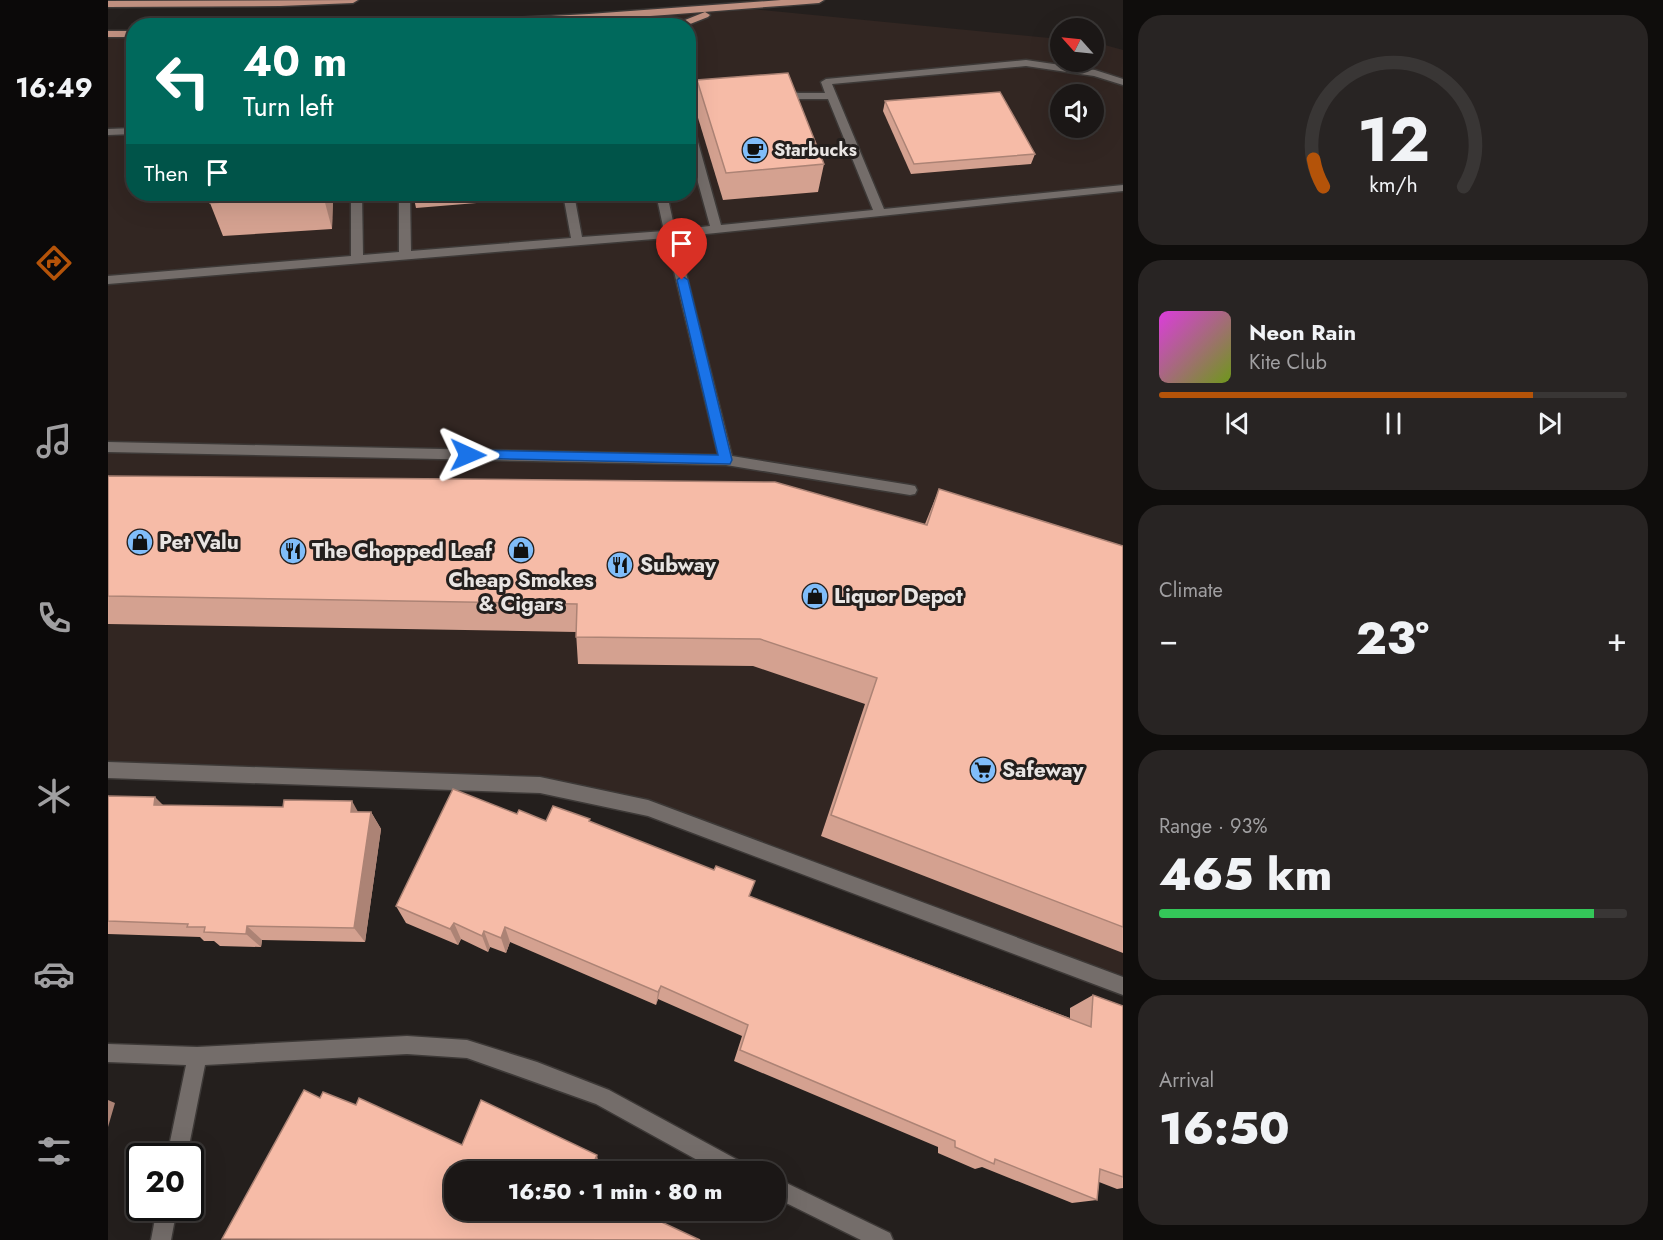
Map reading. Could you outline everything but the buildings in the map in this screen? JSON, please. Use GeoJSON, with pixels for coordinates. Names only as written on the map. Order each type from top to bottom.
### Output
{"type":"FeatureCollection","features":[{"type":"Feature","properties":{"kind":"main road"},"geometry":{"type":"LineString","coordinates":[[108,4],[353,0]]}},
{"type":"Feature","properties":{"kind":"main road"},"geometry":{"type":"LineString","coordinates":[[550,18],[819,0]]}},
{"type":"Feature","properties":{"kind":"main road"},"geometry":{"type":"LineString","coordinates":[[696,19],[731,7]]}},
{"type":"Feature","properties":{"kind":"main road"},"geometry":{"type":"LineString","coordinates":[[108,34],[126,34]]}},
{"type":"Feature","properties":{"kind":"street"},"geometry":{"type":"LineString","coordinates":[[880,213],[826,81],[1026,63],[1095,73],[1123,82]]}},
{"type":"Feature","properties":{"kind":"street"},"geometry":{"type":"LineString","coordinates":[[696,96],[704,90],[722,86]]}},
{"type":"Feature","properties":{"kind":"street"},"geometry":{"type":"LineString","coordinates":[[770,89],[799,96],[831,96]]}},
{"type":"Feature","properties":{"kind":"street"},"geometry":{"type":"LineString","coordinates":[[108,132],[126,131]]}},
{"type":"Feature","properties":{"kind":"street"},"geometry":{"type":"LineString","coordinates":[[696,154],[716,229]]}},
{"type":"Feature","properties":{"kind":"street"},"geometry":{"type":"LineString","coordinates":[[108,280],[671,234],[1123,188]]}},
{"type":"Feature","properties":{"kind":"street"},"geometry":{"type":"LineString","coordinates":[[356,201],[357,259]]}},
{"type":"Feature","properties":{"kind":"street"},"geometry":{"type":"LineString","coordinates":[[404,201],[405,255]]}},
{"type":"Feature","properties":{"kind":"street"},"geometry":{"type":"LineString","coordinates":[[569,201],[577,241]]}},
{"type":"Feature","properties":{"kind":"street"},"geometry":{"type":"LineString","coordinates":[[664,201],[726,460]]}},
{"type":"Feature","properties":{"kind":"street"},"geometry":{"type":"LineString","coordinates":[[108,447],[726,460],[910,490]]}},
{"type":"Feature","properties":{"kind":"street"},"geometry":{"type":"LineString","coordinates":[[108,770],[551,787],[648,808],[1123,986]]}},
{"type":"Feature","properties":{"kind":"street"},"geometry":{"type":"LineString","coordinates":[[108,1053],[197,1056],[407,1046],[467,1049],[602,1097],[720,1161]]}},
{"type":"Feature","properties":{"kind":"street"},"geometry":{"type":"LineString","coordinates":[[180,1143],[197,1056]]}},
{"type":"Feature","properties":{"kind":"street"},"geometry":{"type":"LineString","coordinates":[[786,1193],[884,1240]]}},
{"type":"Feature","properties":{"kind":"street"},"geometry":{"type":"LineString","coordinates":[[161,1240],[165,1221]]}},
{"type":"Feature","properties":{"kind":"shaded area"},"geometry":{"type":"Polygon","coordinates":[[[731,7],[1050,38],[1050,72],[1104,72],[1104,45],[1123,50],[1123,981],[648,808],[540,785],[108,770],[108,34],[126,34],[126,201],[696,201],[696,18],[540,18],[731,7]]]}},
{"type":"Feature","properties":{"kind":"place","name":"Starbucks"},"geometry":{"type":"Point","coordinates":[755,150]}},
{"type":"Feature","properties":{"kind":"place","name":"Pet Valu"},"geometry":{"type":"Point","coordinates":[140,542]}},
{"type":"Feature","properties":{"kind":"place","name":"Cheap Smokes & Cigars"},"geometry":{"type":"Point","coordinates":[521,550]}},
{"type":"Feature","properties":{"kind":"place","name":"The Chopped Leaf"},"geometry":{"type":"Point","coordinates":[293,551]}},
{"type":"Feature","properties":{"kind":"place","name":"Subway"},"geometry":{"type":"Point","coordinates":[620,565]}},
{"type":"Feature","properties":{"kind":"place","name":"Liquor Depot"},"geometry":{"type":"Point","coordinates":[815,596]}},
{"type":"Feature","properties":{"kind":"place","name":"Safeway"},"geometry":{"type":"Point","coordinates":[983,770]}},
{"type":"Feature","properties":{"kind":"route"},"geometry":{"type":"LineString","coordinates":[[468,455],[726,460],[682,280]]}}]}
